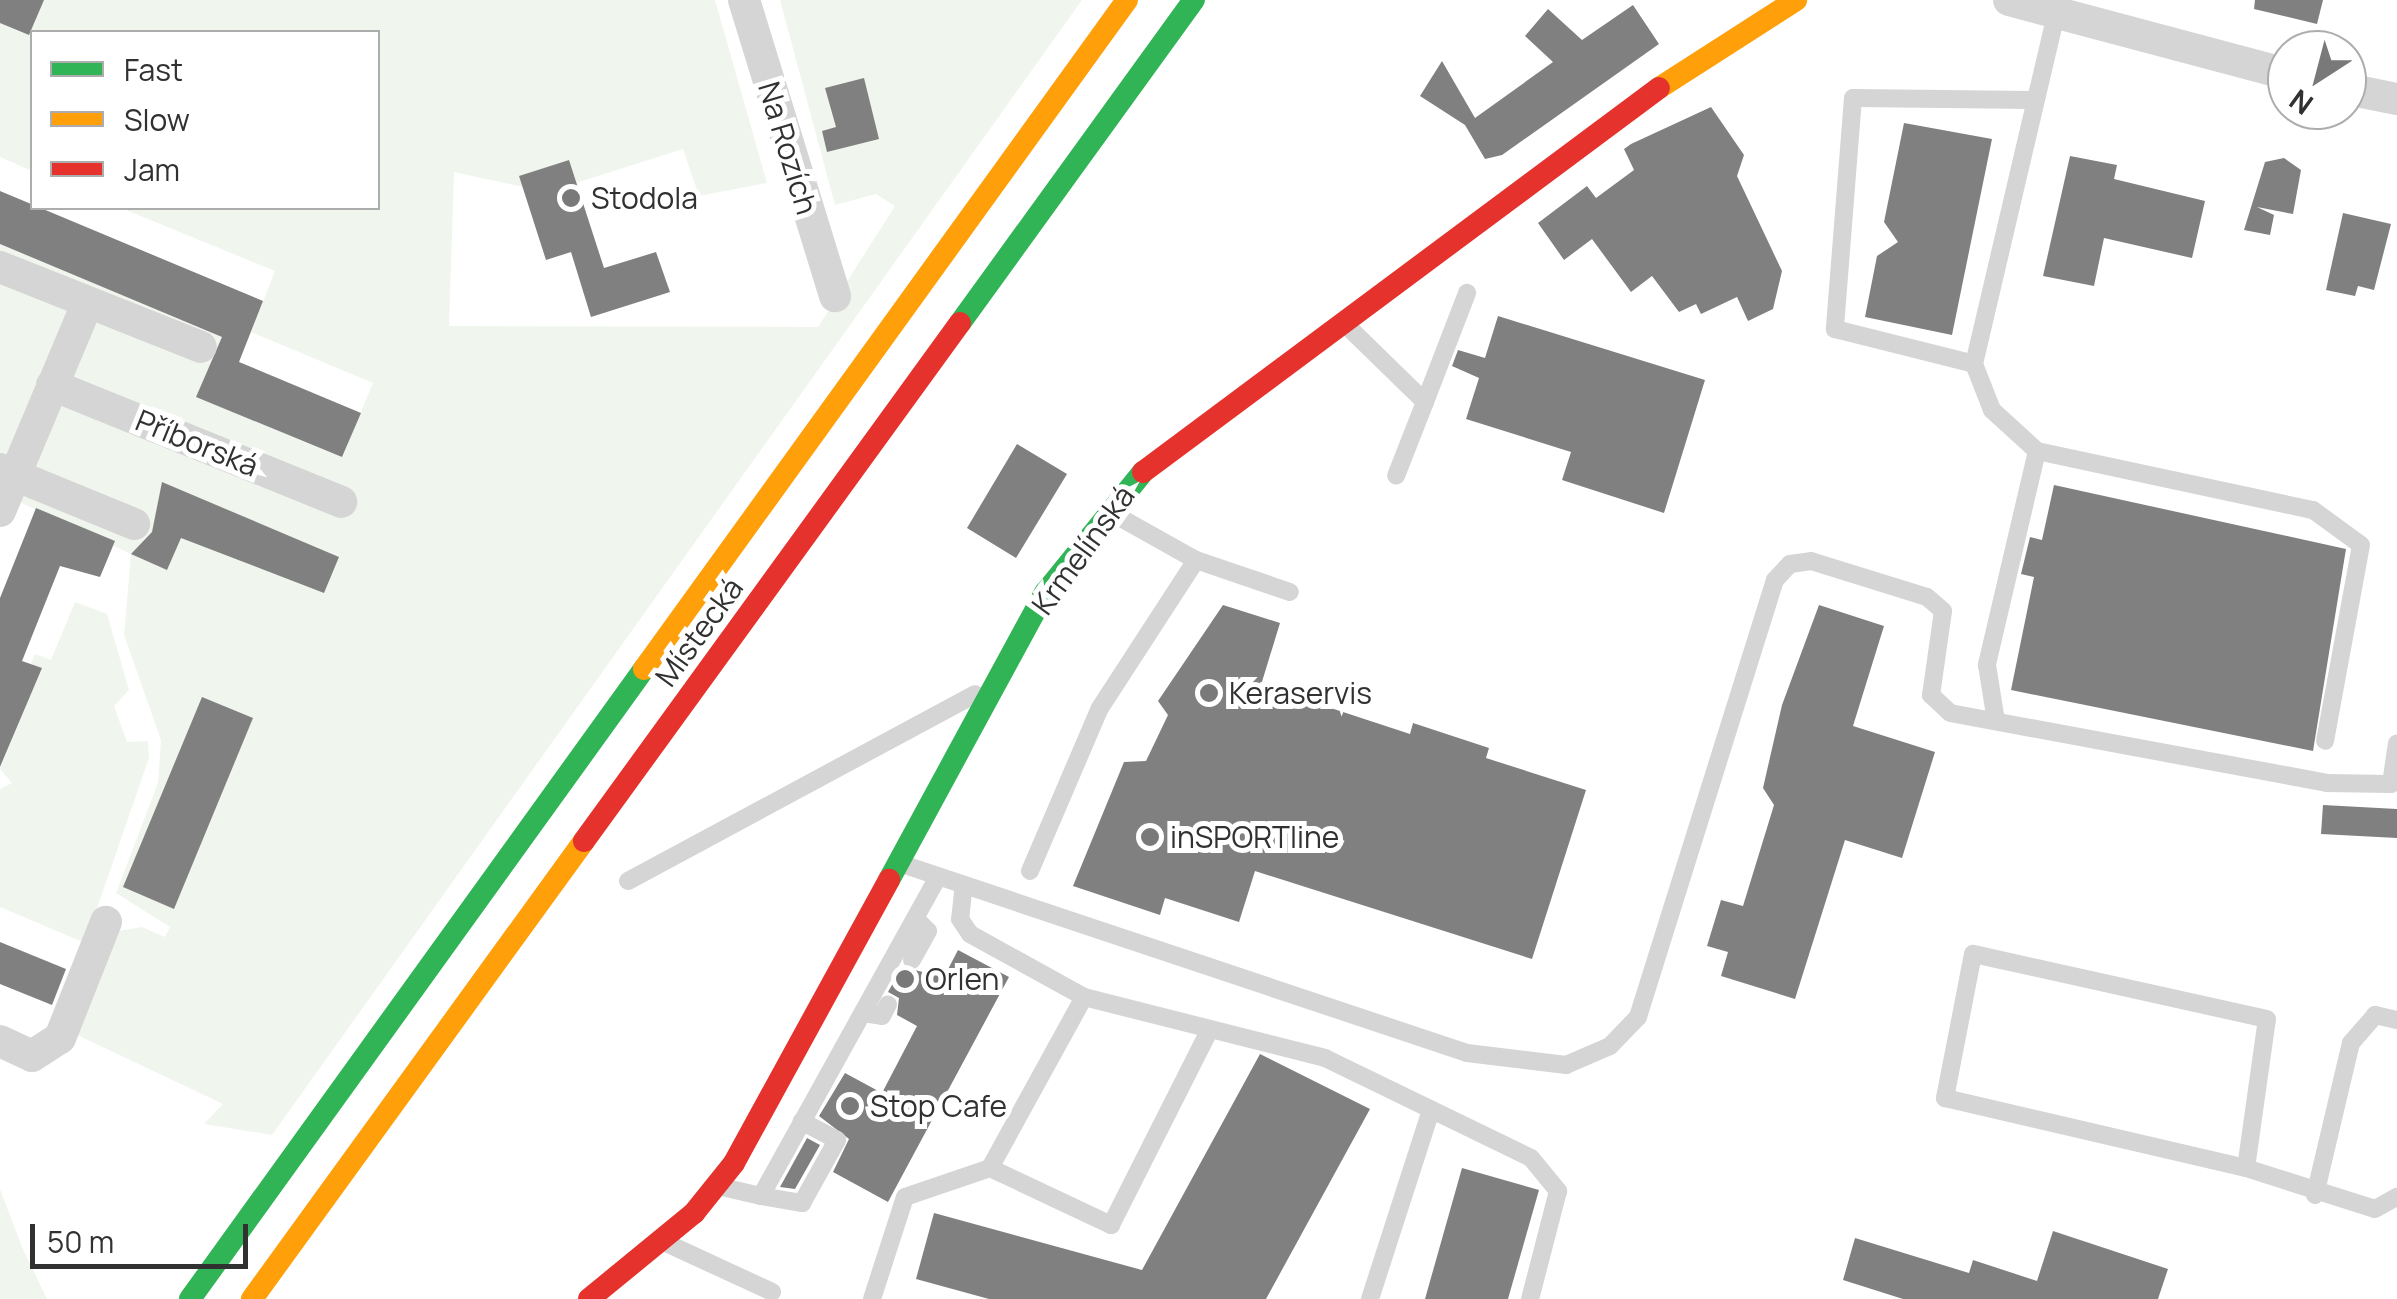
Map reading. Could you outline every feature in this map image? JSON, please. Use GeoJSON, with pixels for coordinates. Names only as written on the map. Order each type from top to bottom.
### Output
{"type":"FeatureCollection","features":[{"type":"Feature","properties":{"kind":"main road","name":"Místecká"},"geometry":{"type":"LineString","coordinates":[[190,1299],[1127,0]]}},
{"type":"Feature","properties":{"kind":"main road","name":"Místecká"},"geometry":{"type":"LineString","coordinates":[[252,1299],[1194,0]]}},
{"type":"Feature","properties":{"kind":"main road","name":"Krmelínská"},"geometry":{"type":"LineString","coordinates":[[589,1299],[663,1241],[717,1186],[899,864],[1045,593],[1138,475],[1711,50],[1796,0]]}},
{"type":"Feature","properties":{"kind":"street","name":"Na Rozích"},"geometry":{"type":"LineString","coordinates":[[744,0],[835,296]]}},
{"type":"Feature","properties":{"kind":"street"},"geometry":{"type":"LineString","coordinates":[[2009,0],[2055,19],[2267,69]]}},
{"type":"Feature","properties":{"kind":"street"},"geometry":{"type":"LineString","coordinates":[[2367,93],[2397,99]]}},
{"type":"Feature","properties":{"kind":"street"},"geometry":{"type":"LineString","coordinates":[[0,267],[202,347]]}},
{"type":"Feature","properties":{"kind":"street"},"geometry":{"type":"LineString","coordinates":[[0,511],[8,472],[87,304]]}},
{"type":"Feature","properties":{"kind":"street","name":"Příborská"},"geometry":{"type":"LineString","coordinates":[[52,385],[341,502]]}},
{"type":"Feature","properties":{"kind":"street"},"geometry":{"type":"LineString","coordinates":[[8,472],[134,524]]}},
{"type":"Feature","properties":{"kind":"street"},"geometry":{"type":"LineString","coordinates":[[0,1041],[32,1056],[60,1038],[106,922]]}},
{"type":"Feature","properties":{"kind":"lane"},"geometry":{"type":"LineString","coordinates":[[2055,19],[1974,364],[1992,410],[2036,451],[2312,510],[2361,545],[2325,741]]}},
{"type":"Feature","properties":{"kind":"lane"},"geometry":{"type":"LineString","coordinates":[[1974,364],[1836,329],[1854,98],[2034,100]]}},
{"type":"Feature","properties":{"kind":"lane"},"geometry":{"type":"LineString","coordinates":[[1396,476],[1466,292]]}},
{"type":"Feature","properties":{"kind":"lane"},"geometry":{"type":"LineString","coordinates":[[1344,322],[1425,402]]}},
{"type":"Feature","properties":{"kind":"lane"},"geometry":{"type":"LineString","coordinates":[[1996,721],[1987,665],[2036,451]]}},
{"type":"Feature","properties":{"kind":"lane"},"geometry":{"type":"LineString","coordinates":[[1110,511],[1196,560],[1290,592]]}},
{"type":"Feature","properties":{"kind":"lane"},"geometry":{"type":"LineString","coordinates":[[1030,871],[1100,708],[1196,560]]}},
{"type":"Feature","properties":{"kind":"lane"},"geometry":{"type":"LineString","coordinates":[[899,864],[963,892],[1467,1053],[1566,1065],[1610,1046],[1638,1016],[1775,580],[1790,564],[1811,561],[1928,597],[1945,628],[1931,695],[1950,713],[2326,782],[2394,785],[2397,742]]}},
{"type":"Feature","properties":{"kind":"lane"},"geometry":{"type":"LineString","coordinates":[[628,881],[998,681]]}},
{"type":"Feature","properties":{"kind":"lane"},"geometry":{"type":"LineString","coordinates":[[761,1196],[936,880]]}},
{"type":"Feature","properties":{"kind":"lane"},"geometry":{"type":"LineString","coordinates":[[963,892],[960,919],[970,934],[1084,997],[1208,1033],[1325,1058],[1552,1176],[1556,1209],[1530,1299]]}},
{"type":"Feature","properties":{"kind":"lane"},"geometry":{"type":"LineString","coordinates":[[912,960],[928,930],[916,918]]}},
{"type":"Feature","properties":{"kind":"lane"},"geometry":{"type":"LineString","coordinates":[[2246,1168],[2267,1019],[1973,954],[1945,1098],[2246,1168],[2314,1195],[2375,1209],[2397,1197]]}},
{"type":"Feature","properties":{"kind":"lane"},"geometry":{"type":"LineString","coordinates":[[872,1299],[905,1197],[990,1168],[1084,997]]}},
{"type":"Feature","properties":{"kind":"lane"},"geometry":{"type":"LineString","coordinates":[[862,1013],[882,1016],[888,1004]]}},
{"type":"Feature","properties":{"kind":"lane"},"geometry":{"type":"LineString","coordinates":[[2314,1195],[2351,1043],[2375,1016],[2397,1020]]}},
{"type":"Feature","properties":{"kind":"lane"},"geometry":{"type":"LineString","coordinates":[[990,1168],[1111,1225],[1208,1033]]}},
{"type":"Feature","properties":{"kind":"lane"},"geometry":{"type":"LineString","coordinates":[[1370,1299],[1431,1110]]}},
{"type":"Feature","properties":{"kind":"lane"},"geometry":{"type":"LineString","coordinates":[[717,1186],[802,1203],[837,1140],[802,1122]]}},
{"type":"Feature","properties":{"kind":"lane"},"geometry":{"type":"LineString","coordinates":[[663,1241],[772,1292]]}},
{"type":"Feature","properties":{"kind":"shaded area"},"geometry":{"type":"Polygon","coordinates":[[[0,0],[715,0],[767,183],[699,196],[683,149],[576,183],[569,160],[519,176],[523,187],[454,172],[449,326],[818,327],[895,206],[876,194],[835,205],[780,0],[1082,0],[272,1135],[204,1124],[223,1104],[73,1033],[113,932],[142,927],[165,937],[170,927],[116,893],[158,783],[161,740],[124,635],[131,554],[0,493],[0,244],[222,337],[197,397],[342,457],[373,383],[251,332],[275,271],[126,210],[380,210],[380,30],[30,30],[30,170],[0,157],[0,0]]]}},
{"type":"Feature","properties":{"kind":"shaded area"},"geometry":{"type":"Polygon","coordinates":[[[75,602],[107,614],[129,690],[114,706],[127,742],[148,741],[149,758],[85,943],[0,907],[0,789],[12,783],[0,769],[41,669],[31,664],[35,654],[51,660],[75,602]]]}},
{"type":"Feature","properties":{"kind":"shaded area"},"geometry":{"type":"Polygon","coordinates":[[[0,1189],[22,1247],[47,1299],[0,1299],[0,1189]]]}},
{"type":"Feature","properties":{"kind":"building"},"geometry":{"type":"Polygon","coordinates":[[[0,0],[44,0],[29,35],[0,23],[0,0]]]}},
{"type":"Feature","properties":{"kind":"building"},"geometry":{"type":"Polygon","coordinates":[[[2255,0],[2323,0],[2317,24],[2254,9],[2255,0]]]}},
{"type":"Feature","properties":{"kind":"building"},"geometry":{"type":"Polygon","coordinates":[[[1633,5],[1659,44],[1502,155],[1485,159],[1465,125],[1420,96],[1442,61],[1475,118],[1553,62],[1525,36],[1548,9],[1582,40],[1633,5]]]}},
{"type":"Feature","properties":{"kind":"building"},"geometry":{"type":"Polygon","coordinates":[[[864,78],[879,139],[827,152],[822,131],[836,127],[825,88],[864,78]]]}},
{"type":"Feature","properties":{"kind":"building"},"geometry":{"type":"Polygon","coordinates":[[[1711,107],[1744,155],[1737,176],[1782,271],[1773,309],[1748,321],[1737,297],[1701,314],[1696,304],[1679,312],[1652,276],[1631,292],[1592,239],[1564,260],[1538,223],[1587,186],[1596,198],[1634,170],[1624,149],[1631,144],[1711,107]]]}},
{"type":"Feature","properties":{"kind":"building"},"geometry":{"type":"Polygon","coordinates":[[[1904,123],[1992,139],[1952,335],[1865,317],[1877,256],[1898,242],[1884,222],[1904,123]]]}},
{"type":"Feature","properties":{"kind":"building"},"geometry":{"type":"Polygon","coordinates":[[[2070,156],[2117,165],[2114,179],[2205,201],[2192,258],[2104,238],[2094,286],[2043,276],[2070,156]]]}},
{"type":"Feature","properties":{"kind":"building"},"geometry":{"type":"Polygon","coordinates":[[[2284,158],[2301,170],[2293,214],[2257,207],[2274,215],[2270,235],[2244,230],[2265,162],[2284,158]]]}},
{"type":"Feature","properties":{"kind":"building"},"geometry":{"type":"Polygon","coordinates":[[[569,160],[604,268],[656,252],[670,292],[591,317],[571,252],[546,260],[519,176],[569,160]]]}},
{"type":"Feature","properties":{"kind":"building"},"geometry":{"type":"Polygon","coordinates":[[[0,191],[30,204],[30,210],[45,210],[263,301],[239,362],[361,413],[342,457],[196,397],[222,337],[0,244],[0,191]]]}},
{"type":"Feature","properties":{"kind":"building"},"geometry":{"type":"Polygon","coordinates":[[[2343,213],[2391,224],[2374,290],[2358,286],[2355,296],[2326,290],[2343,213]]]}},
{"type":"Feature","properties":{"kind":"building"},"geometry":{"type":"Polygon","coordinates":[[[1498,316],[1705,380],[1664,513],[1562,480],[1571,452],[1466,419],[1479,378],[1452,366],[1458,350],[1485,358],[1498,316]]]}},
{"type":"Feature","properties":{"kind":"building"},"geometry":{"type":"Polygon","coordinates":[[[1017,444],[1067,474],[1016,558],[967,528],[1017,444]]]}},
{"type":"Feature","properties":{"kind":"building"},"geometry":{"type":"Polygon","coordinates":[[[162,482],[339,557],[324,593],[181,538],[167,570],[131,554],[152,532],[162,482]]]}},
{"type":"Feature","properties":{"kind":"building"},"geometry":{"type":"Polygon","coordinates":[[[2054,485],[2346,549],[2313,751],[2011,690],[2034,577],[2021,574],[2030,537],[2042,540],[2054,485]]]}},
{"type":"Feature","properties":{"kind":"building"},"geometry":{"type":"Polygon","coordinates":[[[36,508],[115,541],[100,577],[60,566],[22,661],[42,668],[0,767],[0,598],[36,508]]]}},
{"type":"Feature","properties":{"kind":"building"},"geometry":{"type":"Polygon","coordinates":[[[1223,605],[1280,623],[1261,685],[1410,734],[1413,723],[1489,748],[1486,758],[1586,790],[1532,959],[1255,871],[1239,922],[1165,898],[1160,915],[1073,886],[1124,762],[1146,761],[1168,715],[1158,701],[1223,605]]]}},
{"type":"Feature","properties":{"kind":"building"},"geometry":{"type":"Polygon","coordinates":[[[1819,605],[1884,626],[1853,726],[1935,752],[1902,858],[1845,840],[1795,999],[1721,976],[1728,952],[1707,946],[1721,900],[1743,906],[1774,805],[1763,788],[1782,705],[1819,605]]]}},
{"type":"Feature","properties":{"kind":"building"},"geometry":{"type":"Polygon","coordinates":[[[202,697],[253,718],[174,909],[123,887],[202,697]]]}},
{"type":"Feature","properties":{"kind":"building"},"geometry":{"type":"Polygon","coordinates":[[[2323,805],[2397,809],[2397,838],[2321,834],[2323,805]]]}},
{"type":"Feature","properties":{"kind":"building"},"geometry":{"type":"Polygon","coordinates":[[[0,942],[66,969],[52,1005],[0,984],[0,942]]]}},
{"type":"Feature","properties":{"kind":"building"},"geometry":{"type":"Polygon","coordinates":[[[958,950],[1009,977],[888,1202],[833,1172],[849,1139],[819,1116],[845,1073],[882,1093],[917,1026],[897,1015],[899,998],[888,992],[902,967],[944,977],[958,950]]]}},
{"type":"Feature","properties":{"kind":"building"},"geometry":{"type":"Polygon","coordinates":[[[1260,1054],[1370,1109],[1266,1299],[989,1299],[916,1279],[934,1213],[1142,1270],[1260,1054]]]}},
{"type":"Feature","properties":{"kind":"building"},"geometry":{"type":"Polygon","coordinates":[[[807,1138],[820,1145],[795,1189],[780,1187],[807,1138]]]}},
{"type":"Feature","properties":{"kind":"building"},"geometry":{"type":"Polygon","coordinates":[[[1462,1168],[1539,1190],[1508,1299],[1425,1299],[1462,1168]]]}},
{"type":"Feature","properties":{"kind":"building"},"geometry":{"type":"Polygon","coordinates":[[[2053,1231],[2168,1269],[2158,1299],[1903,1299],[1843,1280],[1855,1238],[1969,1273],[1973,1260],[2037,1281],[2053,1231]]]}},
{"type":"Feature","properties":{"kind":"traffic: fast"},"geometry":{"type":"LineString","coordinates":[[960,323],[1194,0]]}},
{"type":"Feature","properties":{"kind":"traffic: fast"},"geometry":{"type":"LineString","coordinates":[[889,880],[1045,593],[1143,472]]}},
{"type":"Feature","properties":{"kind":"traffic: fast"},"geometry":{"type":"LineString","coordinates":[[190,1299],[644,669]]}},
{"type":"Feature","properties":{"kind":"traffic: slow"},"geometry":{"type":"LineString","coordinates":[[644,669],[1127,0]]}},
{"type":"Feature","properties":{"kind":"traffic: slow"},"geometry":{"type":"LineString","coordinates":[[1659,88],[1796,0]]}},
{"type":"Feature","properties":{"kind":"traffic: slow"},"geometry":{"type":"LineString","coordinates":[[252,1299],[584,841]]}},
{"type":"Feature","properties":{"kind":"traffic: jam"},"geometry":{"type":"LineString","coordinates":[[1143,472],[1659,88]]}},
{"type":"Feature","properties":{"kind":"traffic: jam"},"geometry":{"type":"LineString","coordinates":[[584,841],[960,323]]}},
{"type":"Feature","properties":{"kind":"traffic: jam"},"geometry":{"type":"LineString","coordinates":[[589,1299],[694,1213],[734,1163],[889,880]]}},
{"type":"Feature","properties":{"kind":"place","name":"Stodola"},"geometry":{"type":"Point","coordinates":[571,198]}},
{"type":"Feature","properties":{"kind":"place","name":"Keraservis"},"geometry":{"type":"Point","coordinates":[1209,693]}},
{"type":"Feature","properties":{"kind":"place","name":"inSPORTline"},"geometry":{"type":"Point","coordinates":[1150,837]}},
{"type":"Feature","properties":{"kind":"place","name":"Orlen"},"geometry":{"type":"Point","coordinates":[905,979]}},
{"type":"Feature","properties":{"kind":"place","name":"Stop Cafe"},"geometry":{"type":"Point","coordinates":[850,1106]}}]}
